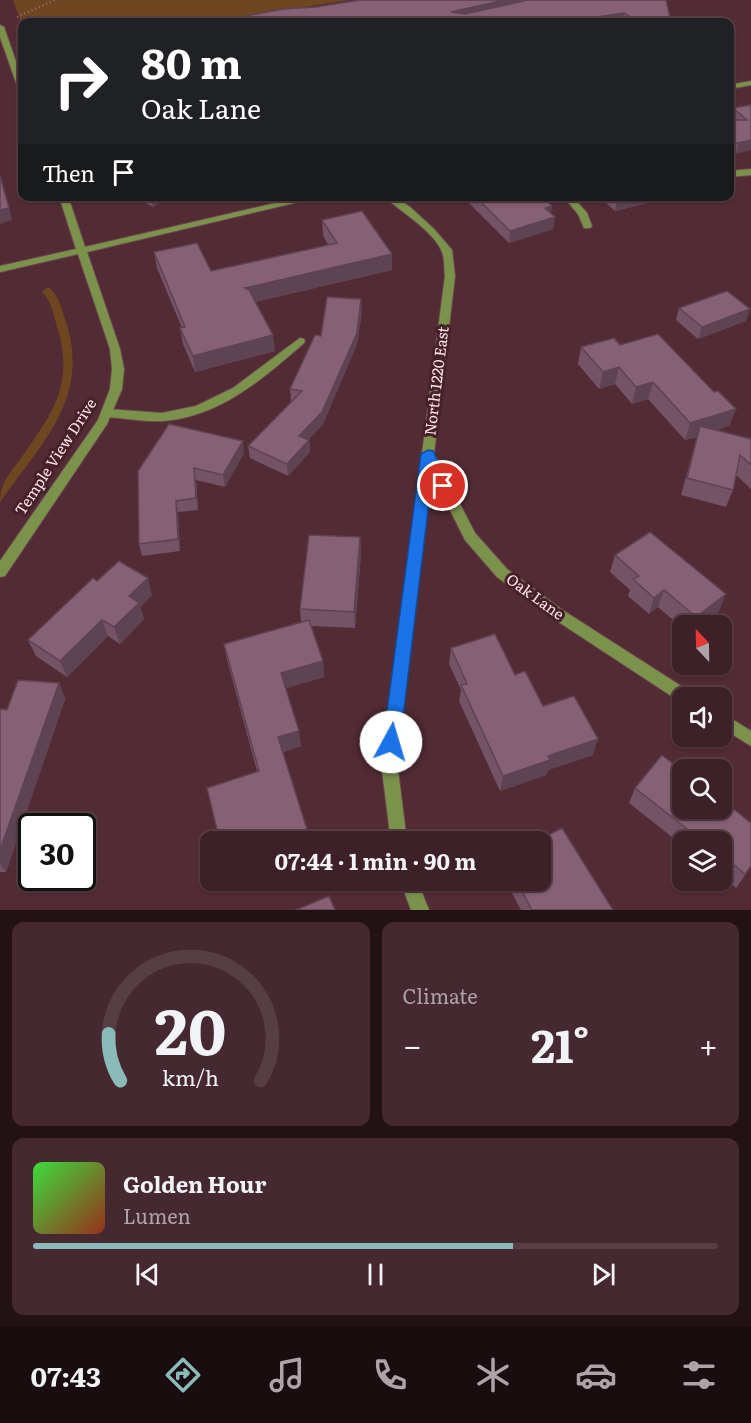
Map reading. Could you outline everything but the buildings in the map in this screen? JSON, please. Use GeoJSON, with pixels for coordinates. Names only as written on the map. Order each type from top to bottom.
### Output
{"type":"FeatureCollection","features":[{"type":"Feature","properties":{"kind":"street"},"geometry":{"type":"LineString","coordinates":[[0,27],[18,77]]}},
{"type":"Feature","properties":{"kind":"street"},"geometry":{"type":"LineString","coordinates":[[734,86],[751,83]]}},
{"type":"Feature","properties":{"kind":"street"},"geometry":{"type":"LineString","coordinates":[[734,174],[751,172]]}},
{"type":"Feature","properties":{"kind":"street","name":"Temple View Drive"},"geometry":{"type":"LineString","coordinates":[[0,572],[107,413],[116,389],[118,369],[115,349],[65,201]]}},
{"type":"Feature","properties":{"kind":"street"},"geometry":{"type":"LineString","coordinates":[[0,268],[298,201]]}},
{"type":"Feature","properties":{"kind":"street","name":"North 1220 East"},"geometry":{"type":"LineString","coordinates":[[394,201],[420,220],[447,250],[450,276],[389,762],[398,831]]}},
{"type":"Feature","properties":{"kind":"street"},"geometry":{"type":"LineString","coordinates":[[571,201],[582,213],[587,226]]}},
{"type":"Feature","properties":{"kind":"street"},"geometry":{"type":"LineString","coordinates":[[107,413],[164,417],[210,406],[261,375],[300,340]]}},
{"type":"Feature","properties":{"kind":"street","name":"Oak Lane"},"geometry":{"type":"LineString","coordinates":[[428,454],[470,536],[502,573],[556,613],[672,688]]}},
{"type":"Feature","properties":{"kind":"street"},"geometry":{"type":"LineString","coordinates":[[732,727],[751,739]]}},
{"type":"Feature","properties":{"kind":"street"},"geometry":{"type":"LineString","coordinates":[[412,891],[420,910]]}},
{"type":"Feature","properties":{"kind":"path"},"geometry":{"type":"LineString","coordinates":[[17,17],[55,0]]}},
{"type":"Feature","properties":{"kind":"shaded area"},"geometry":{"type":"Polygon","coordinates":[[[13,0],[349,0],[234,18],[19,18],[13,0]]]}},
{"type":"Feature","properties":{"kind":"shaded area"},"geometry":{"type":"Polygon","coordinates":[[[48,287],[60,303],[72,349],[72,374],[67,397],[58,419],[45,440],[0,502],[6,479],[51,413],[61,383],[62,349],[52,310],[42,292],[48,287]]]}},
{"type":"Feature","properties":{"kind":"route"},"geometry":{"type":"LineString","coordinates":[[391,742],[428,454],[443,486]]}}]}
